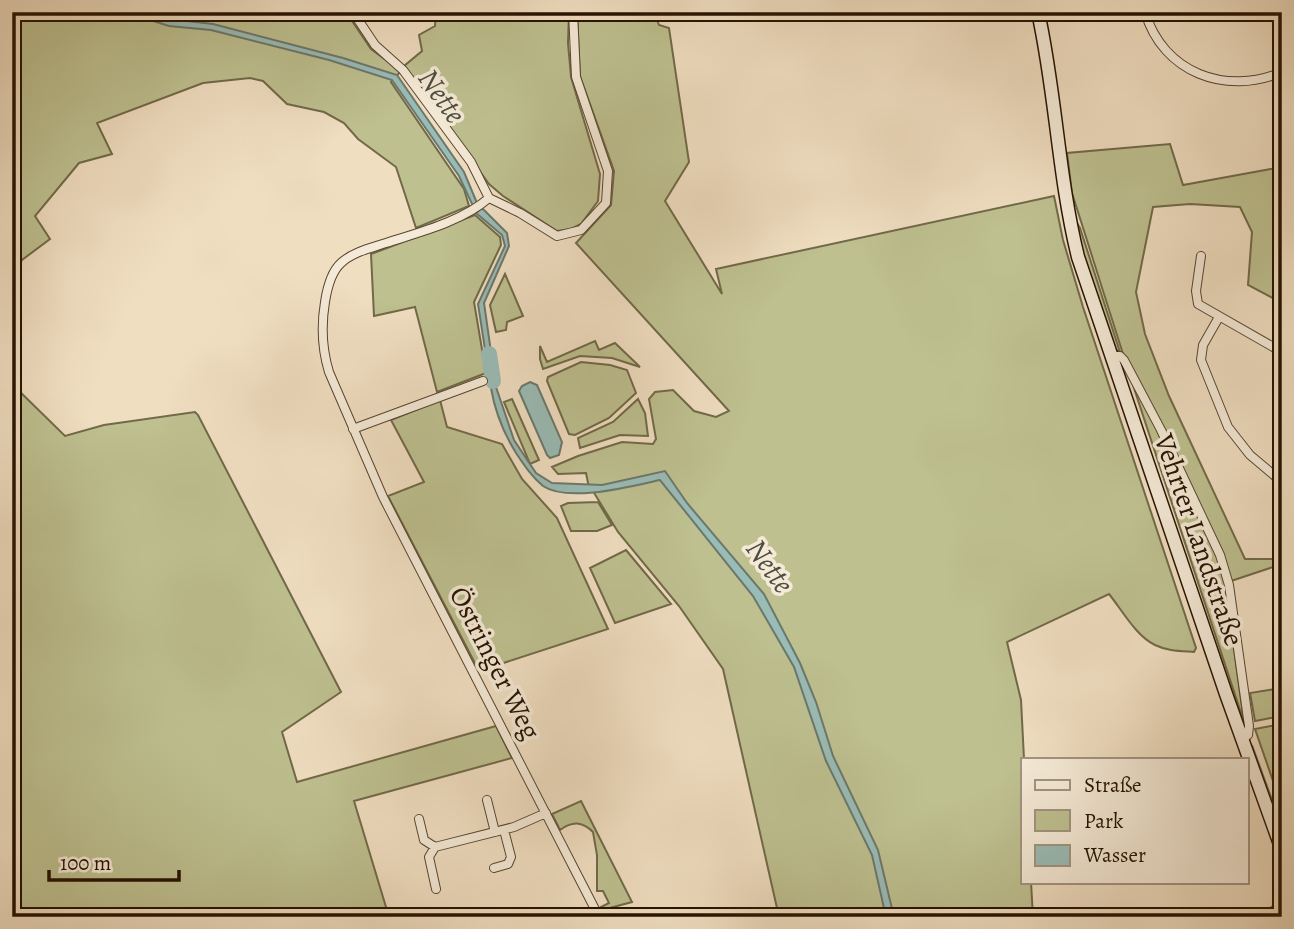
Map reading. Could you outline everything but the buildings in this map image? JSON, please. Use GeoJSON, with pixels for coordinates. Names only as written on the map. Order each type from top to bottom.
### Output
{"type":"FeatureCollection","features":[{"type":"Feature","properties":{"kind":"main road","name":"Vehrter Landstraße"},"geometry":{"type":"LineString","coordinates":[[1038,12],[1046,51],[1066,209],[1077,257],[1282,850]]}},
{"type":"Feature","properties":{"kind":"street"},"geometry":{"type":"LineString","coordinates":[[353,12],[375,45],[403,70],[471,162],[486,200],[520,213],[557,236],[581,230],[606,203],[608,172],[576,77],[573,12]]}},
{"type":"Feature","properties":{"kind":"street"},"geometry":{"type":"LineString","coordinates":[[1145,12],[1154,35],[1163,48],[1201,75],[1235,83],[1255,81],[1282,72]]}},
{"type":"Feature","properties":{"kind":"street","name":"Östringer Weg"},"geometry":{"type":"LineString","coordinates":[[486,200],[431,228],[362,251],[345,260],[336,269],[327,293],[323,315],[324,357],[328,372],[383,497],[599,917]]}},
{"type":"Feature","properties":{"kind":"street"},"geometry":{"type":"LineString","coordinates":[[1200,256],[1196,291],[1199,304],[1282,352]]}},
{"type":"Feature","properties":{"kind":"street"},"geometry":{"type":"LineString","coordinates":[[1219,317],[1203,345],[1201,360],[1228,427],[1250,455],[1282,482]]}},
{"type":"Feature","properties":{"kind":"street","name":"Vehrter Landstraße"},"geometry":{"type":"LineString","coordinates":[[1110,356],[1120,356],[1124,360],[1220,555],[1229,585],[1249,726],[1248,735],[1242,740]]}},
{"type":"Feature","properties":{"kind":"street"},"geometry":{"type":"LineString","coordinates":[[353,429],[483,381]]}},
{"type":"Feature","properties":{"kind":"street"},"geometry":{"type":"LineString","coordinates":[[488,800],[511,857],[508,864],[494,868]]}},
{"type":"Feature","properties":{"kind":"street"},"geometry":{"type":"LineString","coordinates":[[436,889],[429,858],[436,848],[500,831],[546,813]]}},
{"type":"Feature","properties":{"kind":"street"},"geometry":{"type":"LineString","coordinates":[[419,820],[424,840],[436,848]]}},
{"type":"Feature","properties":{"kind":"green space"},"geometry":{"type":"Polygon","coordinates":[[[12,12],[346,12],[371,49],[401,71],[391,82],[464,189],[469,206],[416,228],[396,167],[358,139],[344,123],[324,112],[287,104],[263,81],[250,78],[203,83],[97,123],[112,154],[79,163],[35,216],[50,239],[22,260],[12,277],[12,12]]]}},
{"type":"Feature","properties":{"kind":"green space"},"geometry":{"type":"Polygon","coordinates":[[[436,12],[569,12],[571,77],[600,174],[598,201],[581,224],[557,231],[489,184],[404,66],[422,51],[419,35],[435,26],[436,12]]]}},
{"type":"Feature","properties":{"kind":"green space"},"geometry":{"type":"Polygon","coordinates":[[[577,12],[654,12],[659,25],[669,28],[689,162],[665,201],[722,294],[716,269],[1054,196],[1063,240],[1083,307],[1196,648],[1194,652],[1174,650],[1148,641],[1109,594],[1007,642],[1021,700],[1024,758],[1021,758],[1021,884],[1031,884],[1033,917],[779,917],[723,669],[679,606],[618,532],[588,483],[586,473],[558,474],[552,467],[622,442],[653,444],[656,439],[649,399],[655,392],[673,390],[694,411],[716,417],[729,411],[576,243],[611,205],[614,171],[580,76],[577,12]]]}},
{"type":"Feature","properties":{"kind":"green space"},"geometry":{"type":"Polygon","coordinates":[[[1170,144],[1183,185],[1282,167],[1282,303],[1248,285],[1252,232],[1240,207],[1190,204],[1153,207],[1136,292],[1145,334],[1169,396],[1245,559],[1282,559],[1282,564],[1225,583],[1244,722],[1072,193],[1067,153],[1170,144]]]}},
{"type":"Feature","properties":{"kind":"green space"},"geometry":{"type":"Polygon","coordinates":[[[475,215],[500,237],[501,245],[474,302],[486,373],[437,392],[415,307],[374,316],[371,254],[475,215]]]}},
{"type":"Feature","properties":{"kind":"green space"},"geometry":{"type":"Polygon","coordinates":[[[1072,215],[1080,228],[1120,352],[1112,348],[1072,215]]]}},
{"type":"Feature","properties":{"kind":"green space"},"geometry":{"type":"Polygon","coordinates":[[[505,274],[523,316],[507,322],[506,330],[496,332],[490,305],[505,274]]]}},
{"type":"Feature","properties":{"kind":"green space"},"geometry":{"type":"Polygon","coordinates":[[[595,341],[599,350],[615,343],[640,367],[612,358],[580,356],[543,369],[540,346],[547,362],[595,341]]]}},
{"type":"Feature","properties":{"kind":"green space"},"geometry":{"type":"Polygon","coordinates":[[[581,362],[627,370],[636,393],[609,418],[575,435],[569,434],[547,381],[548,377],[581,362]]]}},
{"type":"Feature","properties":{"kind":"green space"},"geometry":{"type":"Polygon","coordinates":[[[12,384],[65,436],[104,425],[195,412],[198,415],[341,692],[282,732],[297,782],[496,726],[512,758],[354,801],[389,917],[12,917],[12,384]]]}},
{"type":"Feature","properties":{"kind":"green space"},"geometry":{"type":"Polygon","coordinates":[[[512,399],[539,460],[530,464],[504,402],[512,399]]]}},
{"type":"Feature","properties":{"kind":"green space"},"geometry":{"type":"Polygon","coordinates":[[[638,399],[645,413],[648,436],[620,435],[580,448],[578,438],[613,422],[638,399]]]}},
{"type":"Feature","properties":{"kind":"green space"},"geometry":{"type":"Polygon","coordinates":[[[440,400],[447,427],[502,444],[522,479],[557,518],[608,629],[479,671],[388,496],[424,482],[391,420],[440,400]]]}},
{"type":"Feature","properties":{"kind":"green space"},"geometry":{"type":"Polygon","coordinates":[[[598,502],[612,525],[597,531],[571,531],[561,506],[568,503],[598,502]]]}},
{"type":"Feature","properties":{"kind":"green space"},"geometry":{"type":"Polygon","coordinates":[[[626,550],[671,604],[615,623],[590,568],[626,550]]]}},
{"type":"Feature","properties":{"kind":"green space"},"geometry":{"type":"Polygon","coordinates":[[[1282,688],[1282,716],[1255,721],[1250,693],[1282,688]]]}},
{"type":"Feature","properties":{"kind":"green space"},"geometry":{"type":"Polygon","coordinates":[[[1282,724],[1282,807],[1255,729],[1282,724]]]}},
{"type":"Feature","properties":{"kind":"green space"},"geometry":{"type":"Polygon","coordinates":[[[581,801],[632,902],[602,910],[601,907],[609,903],[603,891],[597,891],[597,855],[593,832],[577,824],[560,830],[552,814],[581,801]]]}},
{"type":"Feature","properties":{"kind":"green space"},"geometry":{"type":"Polygon","coordinates":[[[1282,879],[1282,917],[1263,917],[1274,905],[1275,883],[1282,879]]]}},
{"type":"Feature","properties":{"kind":"water"},"geometry":{"type":"Polygon","coordinates":[[[135,12],[213,24],[397,75],[464,172],[477,203],[473,206],[459,176],[392,80],[329,60],[211,30],[169,26],[144,18],[135,12]]]}},
{"type":"Feature","properties":{"kind":"water"},"geometry":{"type":"Polygon","coordinates":[[[482,208],[507,233],[509,246],[484,303],[494,373],[489,375],[478,304],[505,246],[502,235],[476,213],[482,208]]]}},
{"type":"Feature","properties":{"kind":"water"},"geometry":{"type":"Polygon","coordinates":[[[530,382],[537,385],[562,442],[559,455],[550,458],[519,391],[530,382]]]}},
{"type":"Feature","properties":{"kind":"water"},"geometry":{"type":"Polygon","coordinates":[[[496,387],[514,440],[536,473],[552,483],[602,485],[665,471],[687,503],[764,594],[800,663],[833,756],[878,850],[894,917],[886,917],[872,855],[826,761],[794,667],[753,596],[660,480],[584,493],[554,491],[543,486],[522,462],[503,430],[491,388],[496,387]]]}},
{"type":"Feature","properties":{"kind":"waterway","name":"Nette"},"geometry":{"type":"LineString","coordinates":[[489,354],[493,381]]}},
{"type":"Feature","properties":{"kind":"waterway"},"geometry":{"type":"LineString","coordinates":[[1252,746],[1282,828]]}}]}
